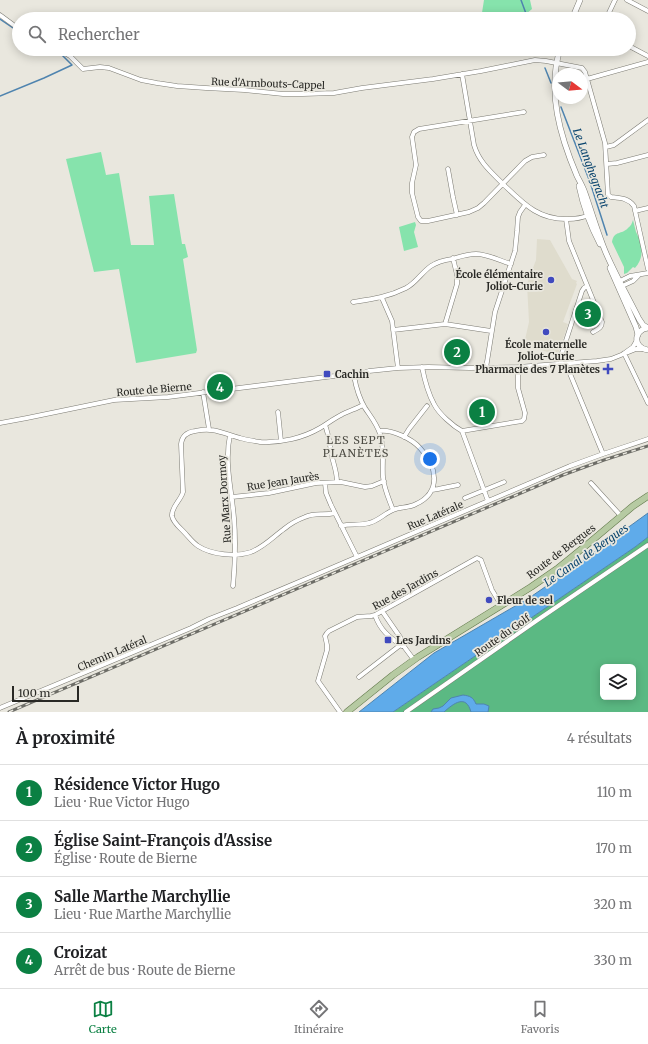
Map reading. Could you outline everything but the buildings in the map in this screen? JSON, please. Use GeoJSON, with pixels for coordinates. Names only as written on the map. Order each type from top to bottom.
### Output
{"type":"FeatureCollection","features":[{"type":"Feature","properties":{"kind":"main road","name":"Route de Bergues"},"geometry":{"type":"LineString","coordinates":[[347,712],[437,644],[557,569],[626,511],[648,496]]}},
{"type":"Feature","properties":{"kind":"main road","name":"Route de Bergues"},"geometry":{"type":"LineString","coordinates":[[626,511],[648,500]]}},
{"type":"Feature","properties":{"kind":"street"},"geometry":{"type":"LineString","coordinates":[[575,12],[580,0]]}},
{"type":"Feature","properties":{"kind":"street"},"geometry":{"type":"LineString","coordinates":[[609,12],[615,0]]}},
{"type":"Feature","properties":{"kind":"street"},"geometry":{"type":"LineString","coordinates":[[627,0],[648,11]]}},
{"type":"Feature","properties":{"kind":"street"},"geometry":{"type":"LineString","coordinates":[[0,15],[12,24]]}},
{"type":"Feature","properties":{"kind":"street"},"geometry":{"type":"LineString","coordinates":[[636,50],[648,56]]}},
{"type":"Feature","properties":{"kind":"street","name":"Rue d'Armbouts-Cappel"},"geometry":{"type":"LineString","coordinates":[[70,56],[84,70],[100,67],[109,68],[145,80],[177,86],[287,94],[330,94],[462,74],[535,60],[543,60],[582,68]]}},
{"type":"Feature","properties":{"kind":"street"},"geometry":{"type":"LineString","coordinates":[[558,56],[554,92],[557,114],[563,136],[583,190],[590,215],[636,327],[639,345],[646,349]]}},
{"type":"Feature","properties":{"kind":"street"},"geometry":{"type":"LineString","coordinates":[[588,79],[648,62]]}},
{"type":"Feature","properties":{"kind":"street"},"geometry":{"type":"LineString","coordinates":[[462,74],[473,143],[484,165],[525,205],[543,216],[566,219],[590,215]]}},
{"type":"Feature","properties":{"kind":"street"},"geometry":{"type":"LineString","coordinates":[[588,83],[606,148],[609,196],[628,200],[633,205],[648,270]]}},
{"type":"Feature","properties":{"kind":"street"},"geometry":{"type":"LineString","coordinates":[[524,112],[419,129],[415,131],[412,137],[416,165],[412,183],[412,191],[417,216],[420,220],[428,221],[472,211],[480,207],[526,160],[532,157],[544,155]]}},
{"type":"Feature","properties":{"kind":"street"},"geometry":{"type":"LineString","coordinates":[[606,148],[615,144],[648,120]]}},
{"type":"Feature","properties":{"kind":"street"},"geometry":{"type":"LineString","coordinates":[[607,164],[648,155]]}},
{"type":"Feature","properties":{"kind":"street"},"geometry":{"type":"LineString","coordinates":[[448,169],[457,215]]}},
{"type":"Feature","properties":{"kind":"street"},"geometry":{"type":"LineString","coordinates":[[486,368],[496,308],[511,264],[516,243],[518,217],[525,205]]}},
{"type":"Feature","properties":{"kind":"street"},"geometry":{"type":"LineString","coordinates":[[635,211],[648,208]]}},
{"type":"Feature","properties":{"kind":"street"},"geometry":{"type":"LineString","coordinates":[[566,219],[566,230],[569,241],[602,323],[600,329],[593,332]]}},
{"type":"Feature","properties":{"kind":"street"},"geometry":{"type":"LineString","coordinates":[[353,302],[382,298],[407,287],[434,264],[469,254],[480,254],[511,264]]}},
{"type":"Feature","properties":{"kind":"street"},"geometry":{"type":"LineString","coordinates":[[445,324],[457,284],[457,275],[453,258]]}},
{"type":"Feature","properties":{"kind":"street"},"geometry":{"type":"LineString","coordinates":[[619,285],[633,281],[639,275],[648,273]]}},
{"type":"Feature","properties":{"kind":"street"},"geometry":{"type":"LineString","coordinates":[[619,285],[643,325],[648,328]]}},
{"type":"Feature","properties":{"kind":"street"},"geometry":{"type":"LineString","coordinates":[[587,286],[582,291],[561,356],[563,364],[603,454]]}},
{"type":"Feature","properties":{"kind":"street"},"geometry":{"type":"LineString","coordinates":[[382,298],[390,316],[398,368]]}},
{"type":"Feature","properties":{"kind":"street"},"geometry":{"type":"LineString","coordinates":[[393,330],[445,324],[491,331]]}},
{"type":"Feature","properties":{"kind":"street"},"geometry":{"type":"LineString","coordinates":[[637,338],[641,331],[648,328]]}},
{"type":"Feature","properties":{"kind":"street","name":"Route de Bierne"},"geometry":{"type":"LineString","coordinates":[[625,354],[633,347],[637,338]]}},
{"type":"Feature","properties":{"kind":"street","name":"Route de Bierne"},"geometry":{"type":"LineString","coordinates":[[0,423],[114,400],[155,398],[334,376],[354,376],[368,371],[398,368],[518,367],[601,361],[638,349],[646,349]]}},
{"type":"Feature","properties":{"kind":"street"},"geometry":{"type":"LineString","coordinates":[[625,354],[648,404]]}},
{"type":"Feature","properties":{"kind":"street"},"geometry":{"type":"LineString","coordinates":[[422,367],[435,406],[453,425],[462,431],[488,501]]}},
{"type":"Feature","properties":{"kind":"street"},"geometry":{"type":"LineString","coordinates":[[462,431],[524,420],[526,414],[518,388],[518,367]]}},
{"type":"Feature","properties":{"kind":"street"},"geometry":{"type":"LineString","coordinates":[[354,376],[358,394],[363,405],[376,423],[379,431],[384,452],[384,481],[393,510]]}},
{"type":"Feature","properties":{"kind":"street"},"geometry":{"type":"LineString","coordinates":[[204,392],[209,429]]}},
{"type":"Feature","properties":{"kind":"street"},"geometry":{"type":"LineString","coordinates":[[335,513],[306,516],[283,529],[258,549],[247,553],[223,554],[199,546],[193,542],[175,522],[172,516],[173,509],[181,498],[183,492],[181,444],[186,434],[204,429],[218,431],[254,441],[281,441],[301,437],[316,431],[343,413],[363,405]]}},
{"type":"Feature","properties":{"kind":"street"},"geometry":{"type":"LineString","coordinates":[[404,437],[408,429],[427,406]]}},
{"type":"Feature","properties":{"kind":"street"},"geometry":{"type":"LineString","coordinates":[[278,412],[281,441]]}},
{"type":"Feature","properties":{"kind":"street"},"geometry":{"type":"LineString","coordinates":[[325,425],[337,482]]}},
{"type":"Feature","properties":{"kind":"street"},"geometry":{"type":"LineString","coordinates":[[341,526],[347,524],[372,522],[393,510],[417,504],[427,497],[432,490],[434,473],[430,462],[419,446],[404,437],[388,431],[379,431]]}},
{"type":"Feature","properties":{"kind":"street","name":"Rue Marx Dormoy"},"geometry":{"type":"LineString","coordinates":[[230,435],[228,462],[235,534],[233,586]]}},
{"type":"Feature","properties":{"kind":"street","name":"Rue Latérale"},"geometry":{"type":"LineString","coordinates":[[230,611],[570,466],[648,439]]}},
{"type":"Feature","properties":{"kind":"street","name":"Rue Jean Jaurès"},"geometry":{"type":"LineString","coordinates":[[232,497],[269,494],[309,484],[325,482],[337,482],[365,487],[384,481]]}},
{"type":"Feature","properties":{"kind":"street"},"geometry":{"type":"LineString","coordinates":[[325,482],[326,493],[357,557]]}},
{"type":"Feature","properties":{"kind":"street"},"geometry":{"type":"LineString","coordinates":[[465,498],[504,482]]}},
{"type":"Feature","properties":{"kind":"street"},"geometry":{"type":"LineString","coordinates":[[591,483],[621,516]]}},
{"type":"Feature","properties":{"kind":"street"},"geometry":{"type":"LineString","coordinates":[[432,490],[458,485]]}},
{"type":"Feature","properties":{"kind":"street","name":"Route du Golf"},"geometry":{"type":"LineString","coordinates":[[406,712],[536,621],[648,546]]}},
{"type":"Feature","properties":{"kind":"street","name":"Rue des Jardins"},"geometry":{"type":"LineString","coordinates":[[340,712],[318,681],[327,650],[325,635],[329,631],[356,617],[376,615],[477,558],[481,560],[493,593],[501,605]]}},
{"type":"Feature","properties":{"kind":"street","name":"Chemin Latéral"},"geometry":{"type":"LineString","coordinates":[[0,708],[230,611]]}},
{"type":"Feature","properties":{"kind":"street"},"geometry":{"type":"LineString","coordinates":[[382,611],[402,644],[414,660]]}},
{"type":"Feature","properties":{"kind":"street"},"geometry":{"type":"LineString","coordinates":[[376,615],[381,628],[394,640],[402,644]]}},
{"type":"Feature","properties":{"kind":"street"},"geometry":{"type":"LineString","coordinates":[[359,677],[402,644]]}},
{"type":"Feature","properties":{"kind":"shaded area","name":"École élémentaire Joliot-Curie"},"geometry":{"type":"Polygon","coordinates":[[[537,239],[550,240],[572,279],[577,281],[563,322],[568,324],[558,354],[553,354],[524,344],[529,322],[527,284],[536,260],[537,239]]]}},
{"type":"Feature","properties":{"kind":"green space"},"geometry":{"type":"Polygon","coordinates":[[[484,0],[530,0],[532,9],[528,12],[482,12],[484,0]]]}},
{"type":"Feature","properties":{"kind":"green space"},"geometry":{"type":"Polygon","coordinates":[[[101,152],[106,175],[119,173],[131,245],[154,245],[149,196],[174,194],[182,244],[185,244],[188,257],[183,259],[197,350],[196,353],[136,363],[119,269],[94,272],[66,159],[101,152]]]}},
{"type":"Feature","properties":{"kind":"green space"},"geometry":{"type":"Polygon","coordinates":[[[633,220],[642,254],[638,265],[624,274],[624,267],[612,242],[614,236],[626,230],[631,225],[633,220]]]}},
{"type":"Feature","properties":{"kind":"green space"},"geometry":{"type":"Polygon","coordinates":[[[415,222],[416,225],[414,232],[418,247],[404,251],[399,227],[415,222]]]}},
{"type":"Feature","properties":{"kind":"green space"},"geometry":{"type":"Polygon","coordinates":[[[648,537],[648,712],[393,712],[635,547],[648,537]]]}},
{"type":"Feature","properties":{"kind":"water"},"geometry":{"type":"Polygon","coordinates":[[[648,513],[648,537],[635,547],[393,712],[359,712],[434,653],[529,598],[648,513]]]}},
{"type":"Feature","properties":{"kind":"water"},"geometry":{"type":"Polygon","coordinates":[[[463,695],[471,697],[476,704],[484,704],[489,706],[488,712],[471,712],[466,703],[459,702],[444,712],[431,712],[433,709],[443,706],[451,698],[463,695]]]}},
{"type":"Feature","properties":{"kind":"waterway","name":"Le Langhegracht"},"geometry":{"type":"LineString","coordinates":[[521,0],[525,12]]}},
{"type":"Feature","properties":{"kind":"waterway"},"geometry":{"type":"LineString","coordinates":[[0,19],[12,27]]}},
{"type":"Feature","properties":{"kind":"waterway"},"geometry":{"type":"LineString","coordinates":[[0,96],[72,65],[63,56]]}},
{"type":"Feature","properties":{"kind":"waterway","name":"Le Langhegracht"},"geometry":{"type":"LineString","coordinates":[[545,68],[551,83]]}},
{"type":"Feature","properties":{"kind":"waterway","name":"Le Langhegracht"},"geometry":{"type":"LineString","coordinates":[[561,107],[590,182],[607,235]]}},
{"type":"Feature","properties":{"kind":"railway"},"geometry":{"type":"LineString","coordinates":[[9,712],[563,475],[648,446]]}},
{"type":"Feature","properties":{"kind":"place","name":"École élémentaire Joliot-Curie"},"geometry":{"type":"Point","coordinates":[551,280]}},
{"type":"Feature","properties":{"kind":"place","name":"Salle Marthe Marchyllie"},"geometry":{"type":"Point","coordinates":[588,314]}},
{"type":"Feature","properties":{"kind":"place","name":"École maternelle Joliot-Curie"},"geometry":{"type":"Point","coordinates":[546,332]}},
{"type":"Feature","properties":{"kind":"place","name":"Église Saint-François d'Assise"},"geometry":{"type":"Point","coordinates":[457,352]}},
{"type":"Feature","properties":{"kind":"place","name":"Pharmacie des 7 Planètes"},"geometry":{"type":"Point","coordinates":[608,369]}},
{"type":"Feature","properties":{"kind":"place","name":"Cachin"},"geometry":{"type":"Point","coordinates":[327,374]}},
{"type":"Feature","properties":{"kind":"place","name":"Croizat"},"geometry":{"type":"Point","coordinates":[220,387]}},
{"type":"Feature","properties":{"kind":"place","name":"Résidence Victor Hugo"},"geometry":{"type":"Point","coordinates":[482,412]}},
{"type":"Feature","properties":{"kind":"place","name":"Fleur de sel"},"geometry":{"type":"Point","coordinates":[489,600]}},
{"type":"Feature","properties":{"kind":"place","name":"Les Jardins"},"geometry":{"type":"Point","coordinates":[388,640]}},
{"type":"Feature","properties":{"kind":"district","name":"LES SEPT PLANÈTES"},"geometry":{"type":"Point","coordinates":[356,446]}},
{"type":"Feature","properties":{"kind":"water label","name":"Le Canal de Bergues"},"geometry":{"type":"Point","coordinates":[586,555]}}]}
